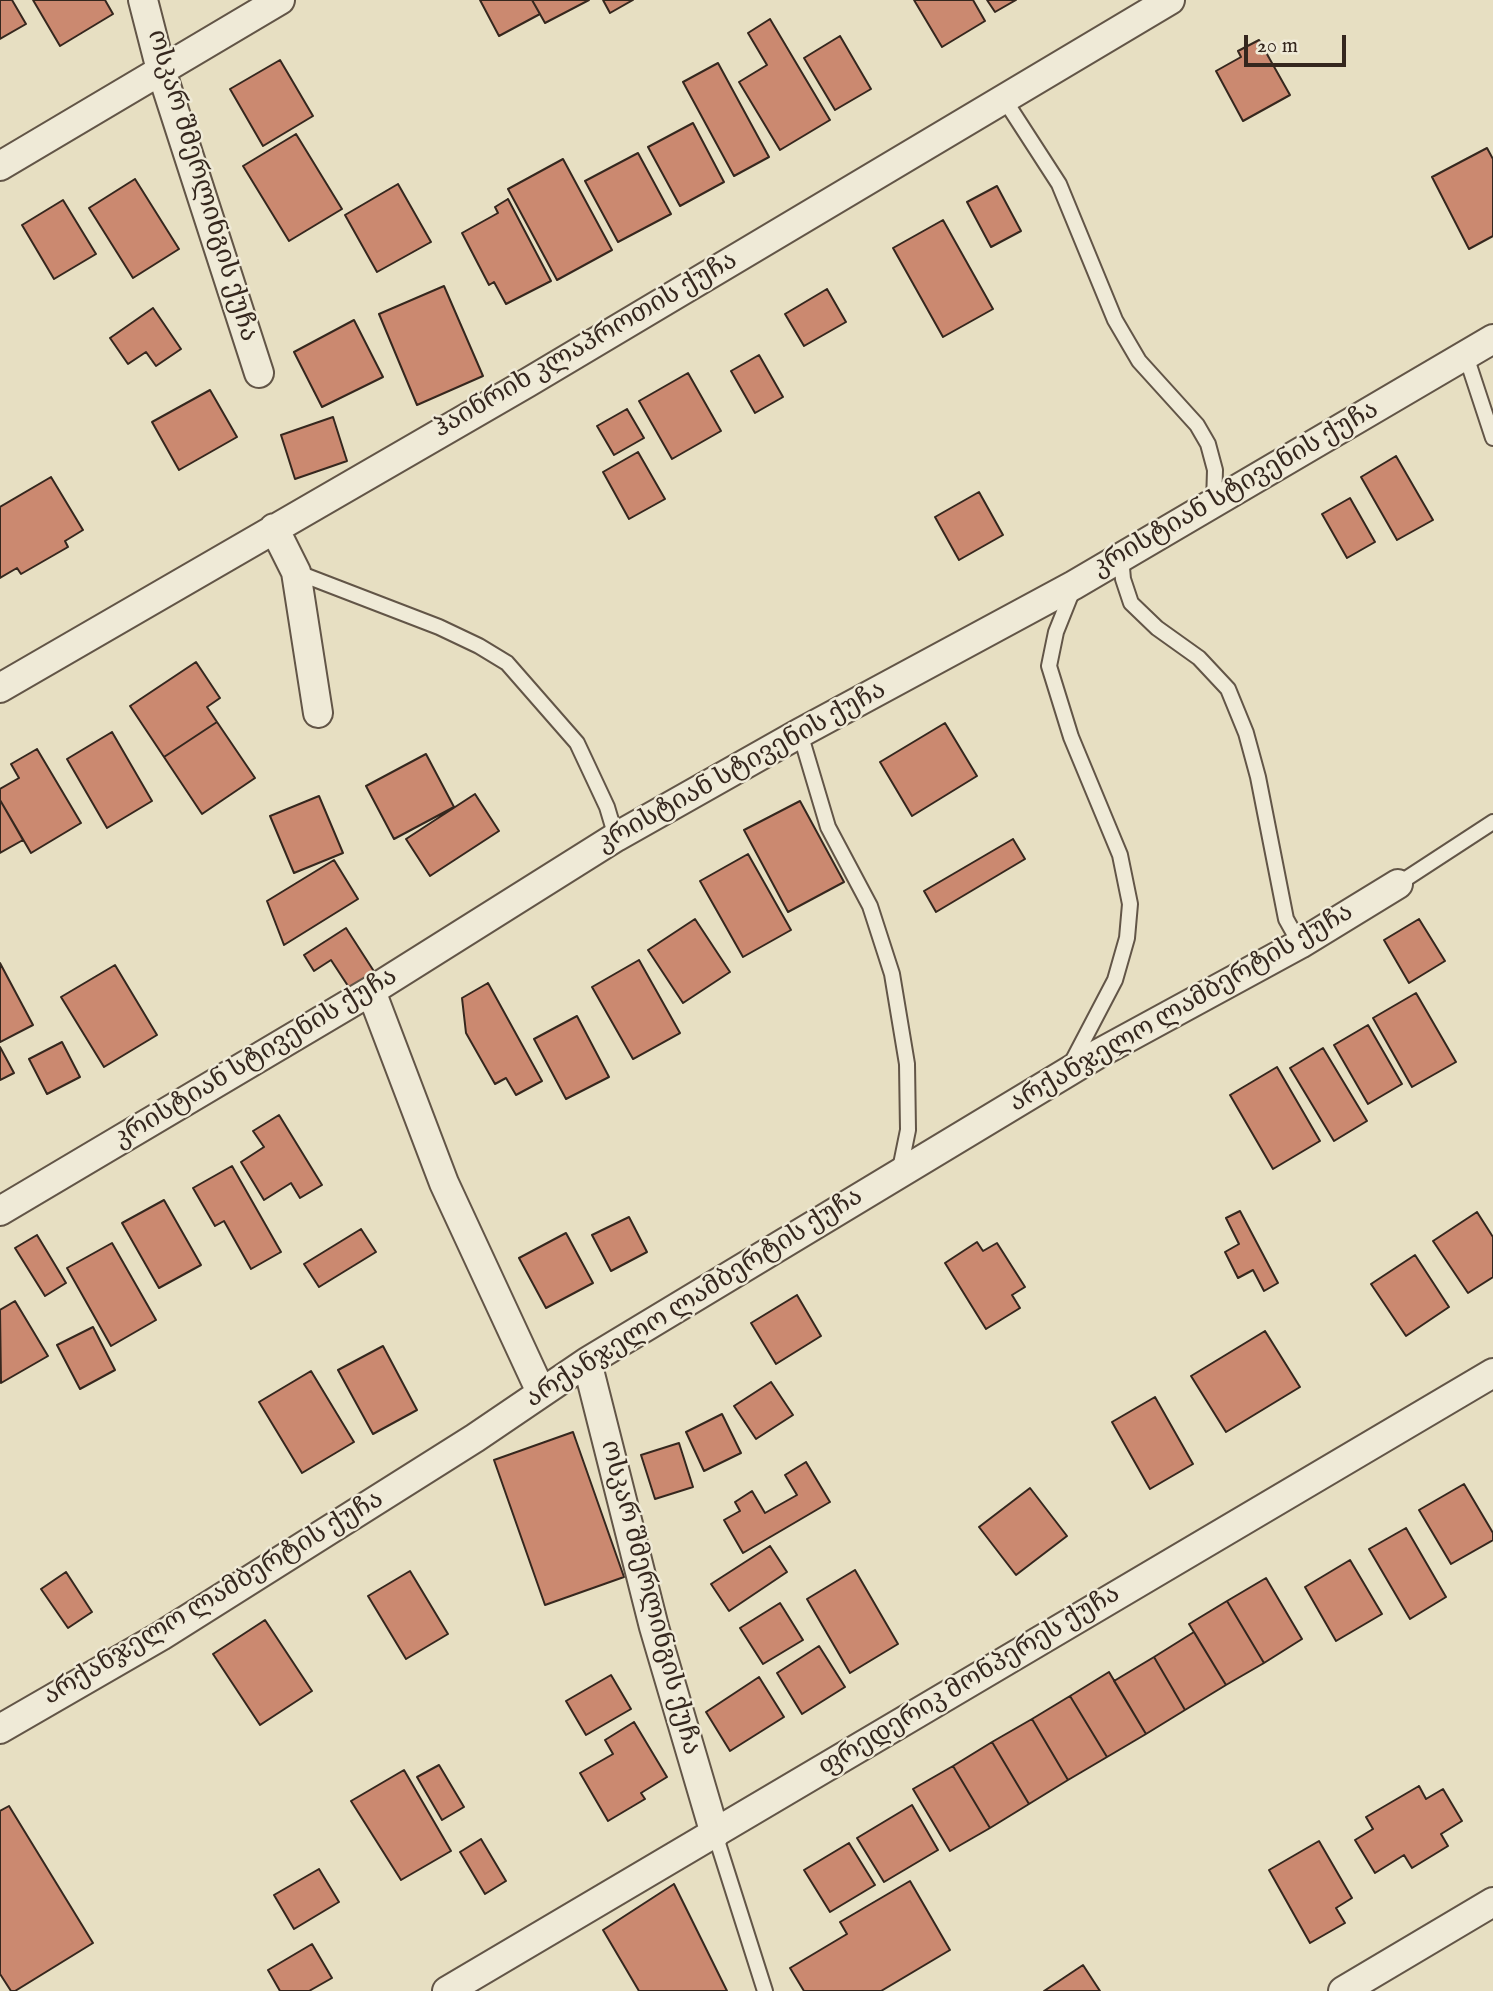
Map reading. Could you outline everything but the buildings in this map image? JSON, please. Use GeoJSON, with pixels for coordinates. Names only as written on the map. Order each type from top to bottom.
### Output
{"type":"FeatureCollection","features":[{"type":"Feature","properties":{"kind":"street","name":"ოსკარ შმერლინგის ქუჩა"},"geometry":{"type":"LineString","coordinates":[[143,0],[161,70],[259,373]]}},
{"type":"Feature","properties":{"kind":"street"},"geometry":{"type":"LineString","coordinates":[[0,166],[280,0]]}},
{"type":"Feature","properties":{"kind":"street","name":"ჰაინრიხ კლაპროთის ქუჩა"},"geometry":{"type":"LineString","coordinates":[[0,688],[527,383],[1170,0]]}},
{"type":"Feature","properties":{"kind":"street","name":"კრისტიან სტივენის ქუჩა"},"geometry":{"type":"LineString","coordinates":[[0,1211],[371,991],[615,836],[1074,586],[1493,339]]}},
{"type":"Feature","properties":{"kind":"street"},"geometry":{"type":"LineString","coordinates":[[274,528],[296,572],[318,713]]}},
{"type":"Feature","properties":{"kind":"street","name":"არქანჯელო ლამბერტის ქუჩა"},"geometry":{"type":"LineString","coordinates":[[0,1728],[161,1636],[475,1438],[587,1362],[1096,1055],[1300,944],[1398,884]]}},
{"type":"Feature","properties":{"kind":"street"},"geometry":{"type":"LineString","coordinates":[[371,991],[443,1183],[541,1392]]}},
{"type":"Feature","properties":{"kind":"street","name":"ოსკარ შმერლინგის ქუჩა"},"geometry":{"type":"LineString","coordinates":[[587,1362],[654,1627],[715,1834]]}},
{"type":"Feature","properties":{"kind":"street","name":"ფრედერიკ მონპერეს ქუჩა"},"geometry":{"type":"LineString","coordinates":[[447,1991],[1493,1373]]}},
{"type":"Feature","properties":{"kind":"street"},"geometry":{"type":"LineString","coordinates":[[1343,1991],[1493,1902]]}},
{"type":"Feature","properties":{"kind":"lane"},"geometry":{"type":"LineString","coordinates":[[1004,99],[1059,184],[1115,320],[1139,361],[1197,425],[1208,444],[1215,470],[1214,503]]}},
{"type":"Feature","properties":{"kind":"lane"},"geometry":{"type":"LineString","coordinates":[[1466,356],[1493,438]]}},
{"type":"Feature","properties":{"kind":"lane"},"geometry":{"type":"LineString","coordinates":[[1121,557],[1122,579],[1131,603],[1157,628],[1199,658],[1228,689],[1246,733],[1258,778],[1286,919],[1300,944]]}},
{"type":"Feature","properties":{"kind":"lane"},"geometry":{"type":"LineString","coordinates":[[296,572],[439,627],[507,663],[578,743],[607,807],[615,836]]}},
{"type":"Feature","properties":{"kind":"lane"},"geometry":{"type":"LineString","coordinates":[[1066,1074],[1115,980],[1127,938],[1130,904],[1120,855],[1071,737],[1049,666],[1056,632],[1074,586]]}},
{"type":"Feature","properties":{"kind":"lane"},"geometry":{"type":"LineString","coordinates":[[800,733],[828,827],[870,906],[892,974],[908,1064],[908,1130],[899,1174]]}},
{"type":"Feature","properties":{"kind":"lane"},"geometry":{"type":"LineString","coordinates":[[1398,884],[1493,822]]}},
{"type":"Feature","properties":{"kind":"lane"},"geometry":{"type":"LineString","coordinates":[[715,1834],[765,1991]]}}]}
